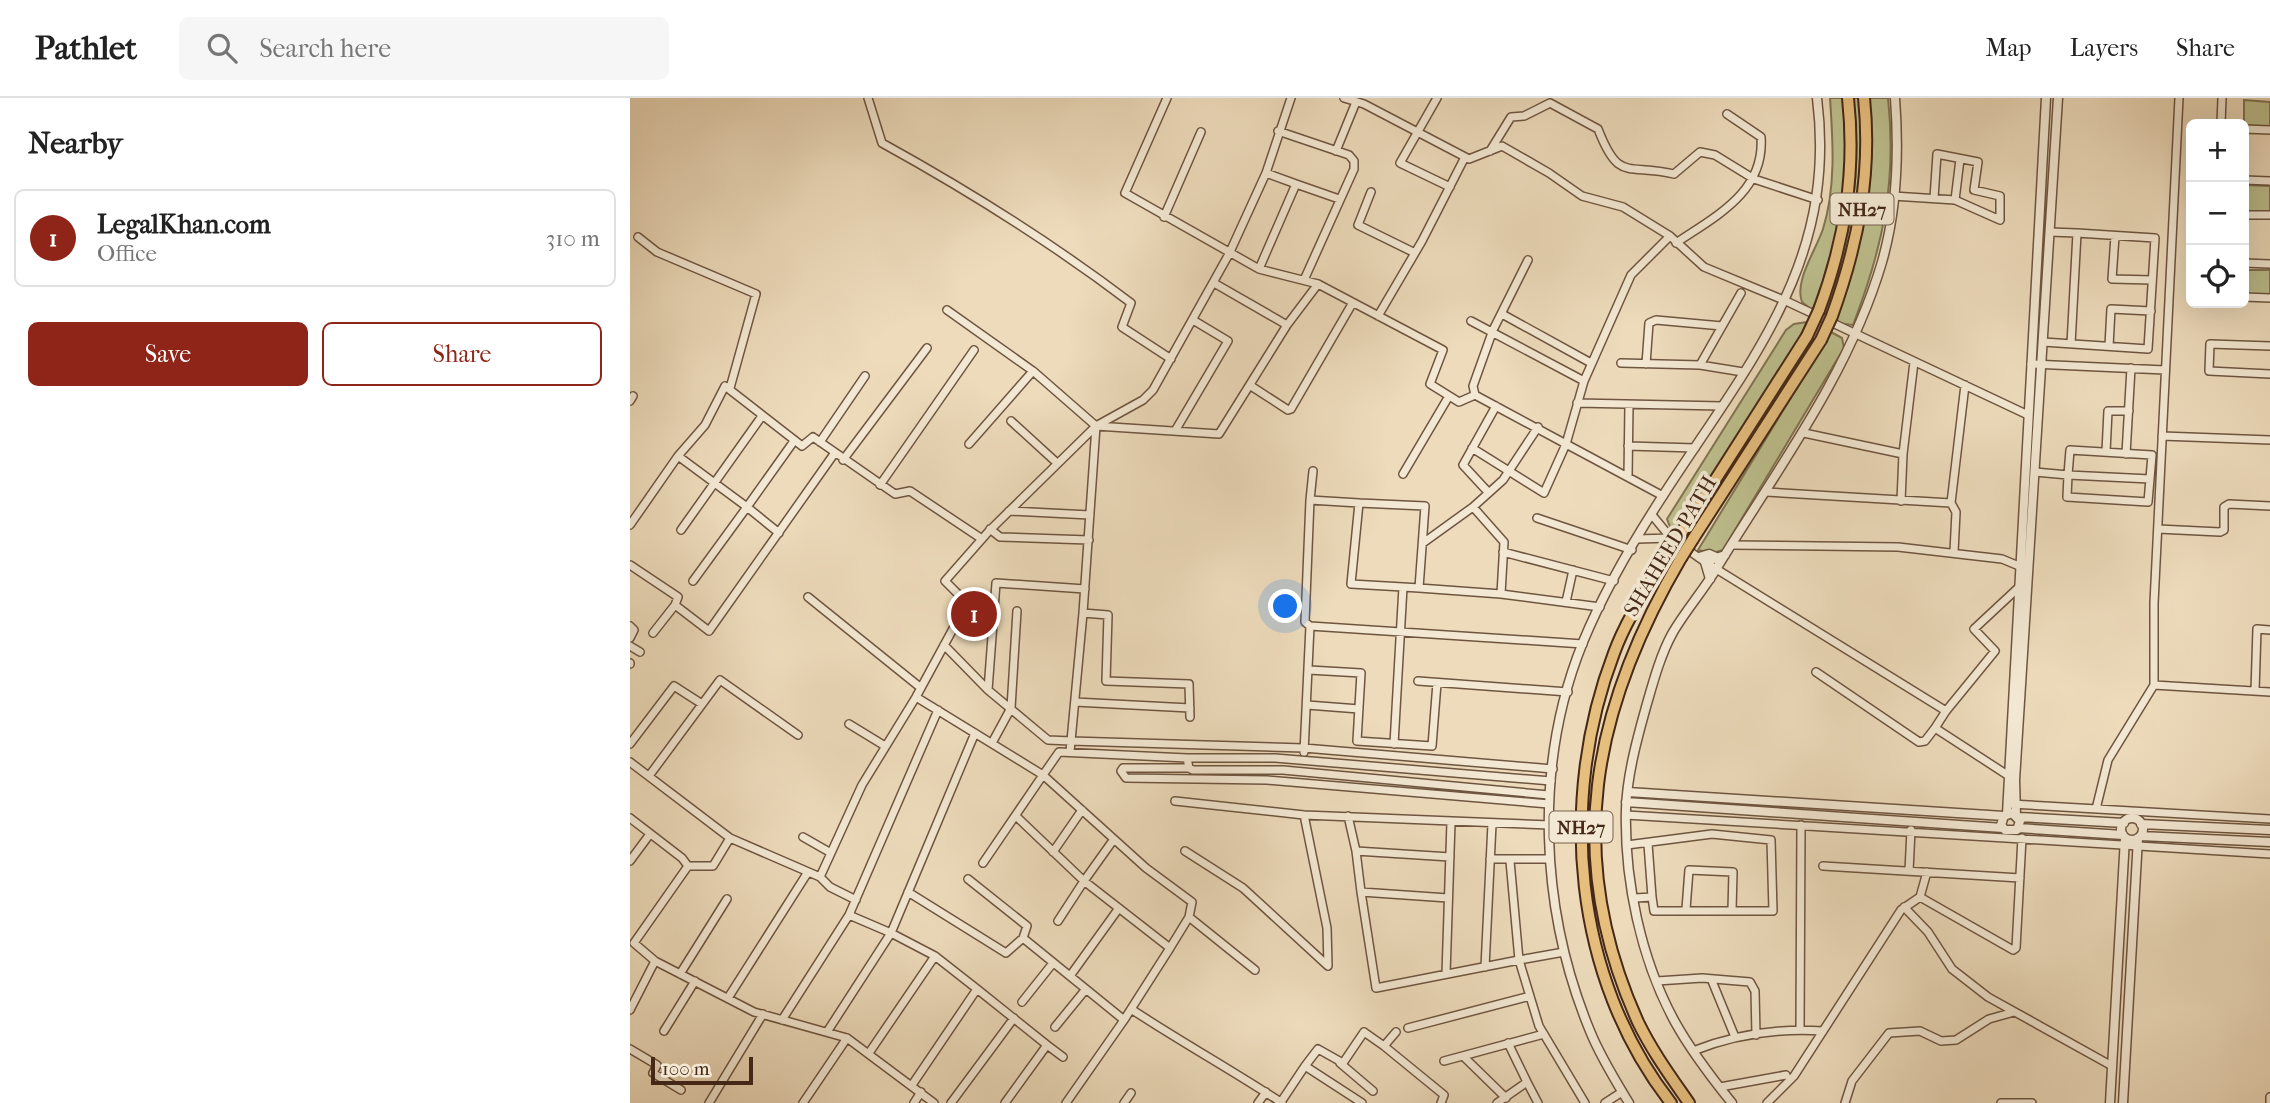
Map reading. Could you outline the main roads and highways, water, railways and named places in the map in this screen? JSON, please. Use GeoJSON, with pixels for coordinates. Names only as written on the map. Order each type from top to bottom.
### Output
{"type":"FeatureCollection","features":[{"type":"Feature","properties":{"kind":"highway","name":"SHAHEED PATH"},"geometry":{"type":"LineString","coordinates":[[1671,1103],[1628,1031],[1606,980],[1591,924],[1582,871],[1580,811],[1588,744],[1600,694],[1615,650],[1670,550],[1807,336],[1819,310],[1839,247],[1848,205],[1852,158],[1849,98]]}},
{"type":"Feature","properties":{"kind":"highway","name":"SHAHEED PATH"},"geometry":{"type":"LineString","coordinates":[[1689,1103],[1639,1022],[1611,945],[1597,869],[1595,808],[1603,747],[1619,687],[1648,615],[1681,558],[1821,340],[1832,316],[1861,218],[1867,158],[1864,98]]}},
{"type":"Feature","properties":{"kind":"place","name":"LegalKhan.com"},"geometry":{"type":"Point","coordinates":[974,614]}}]}
